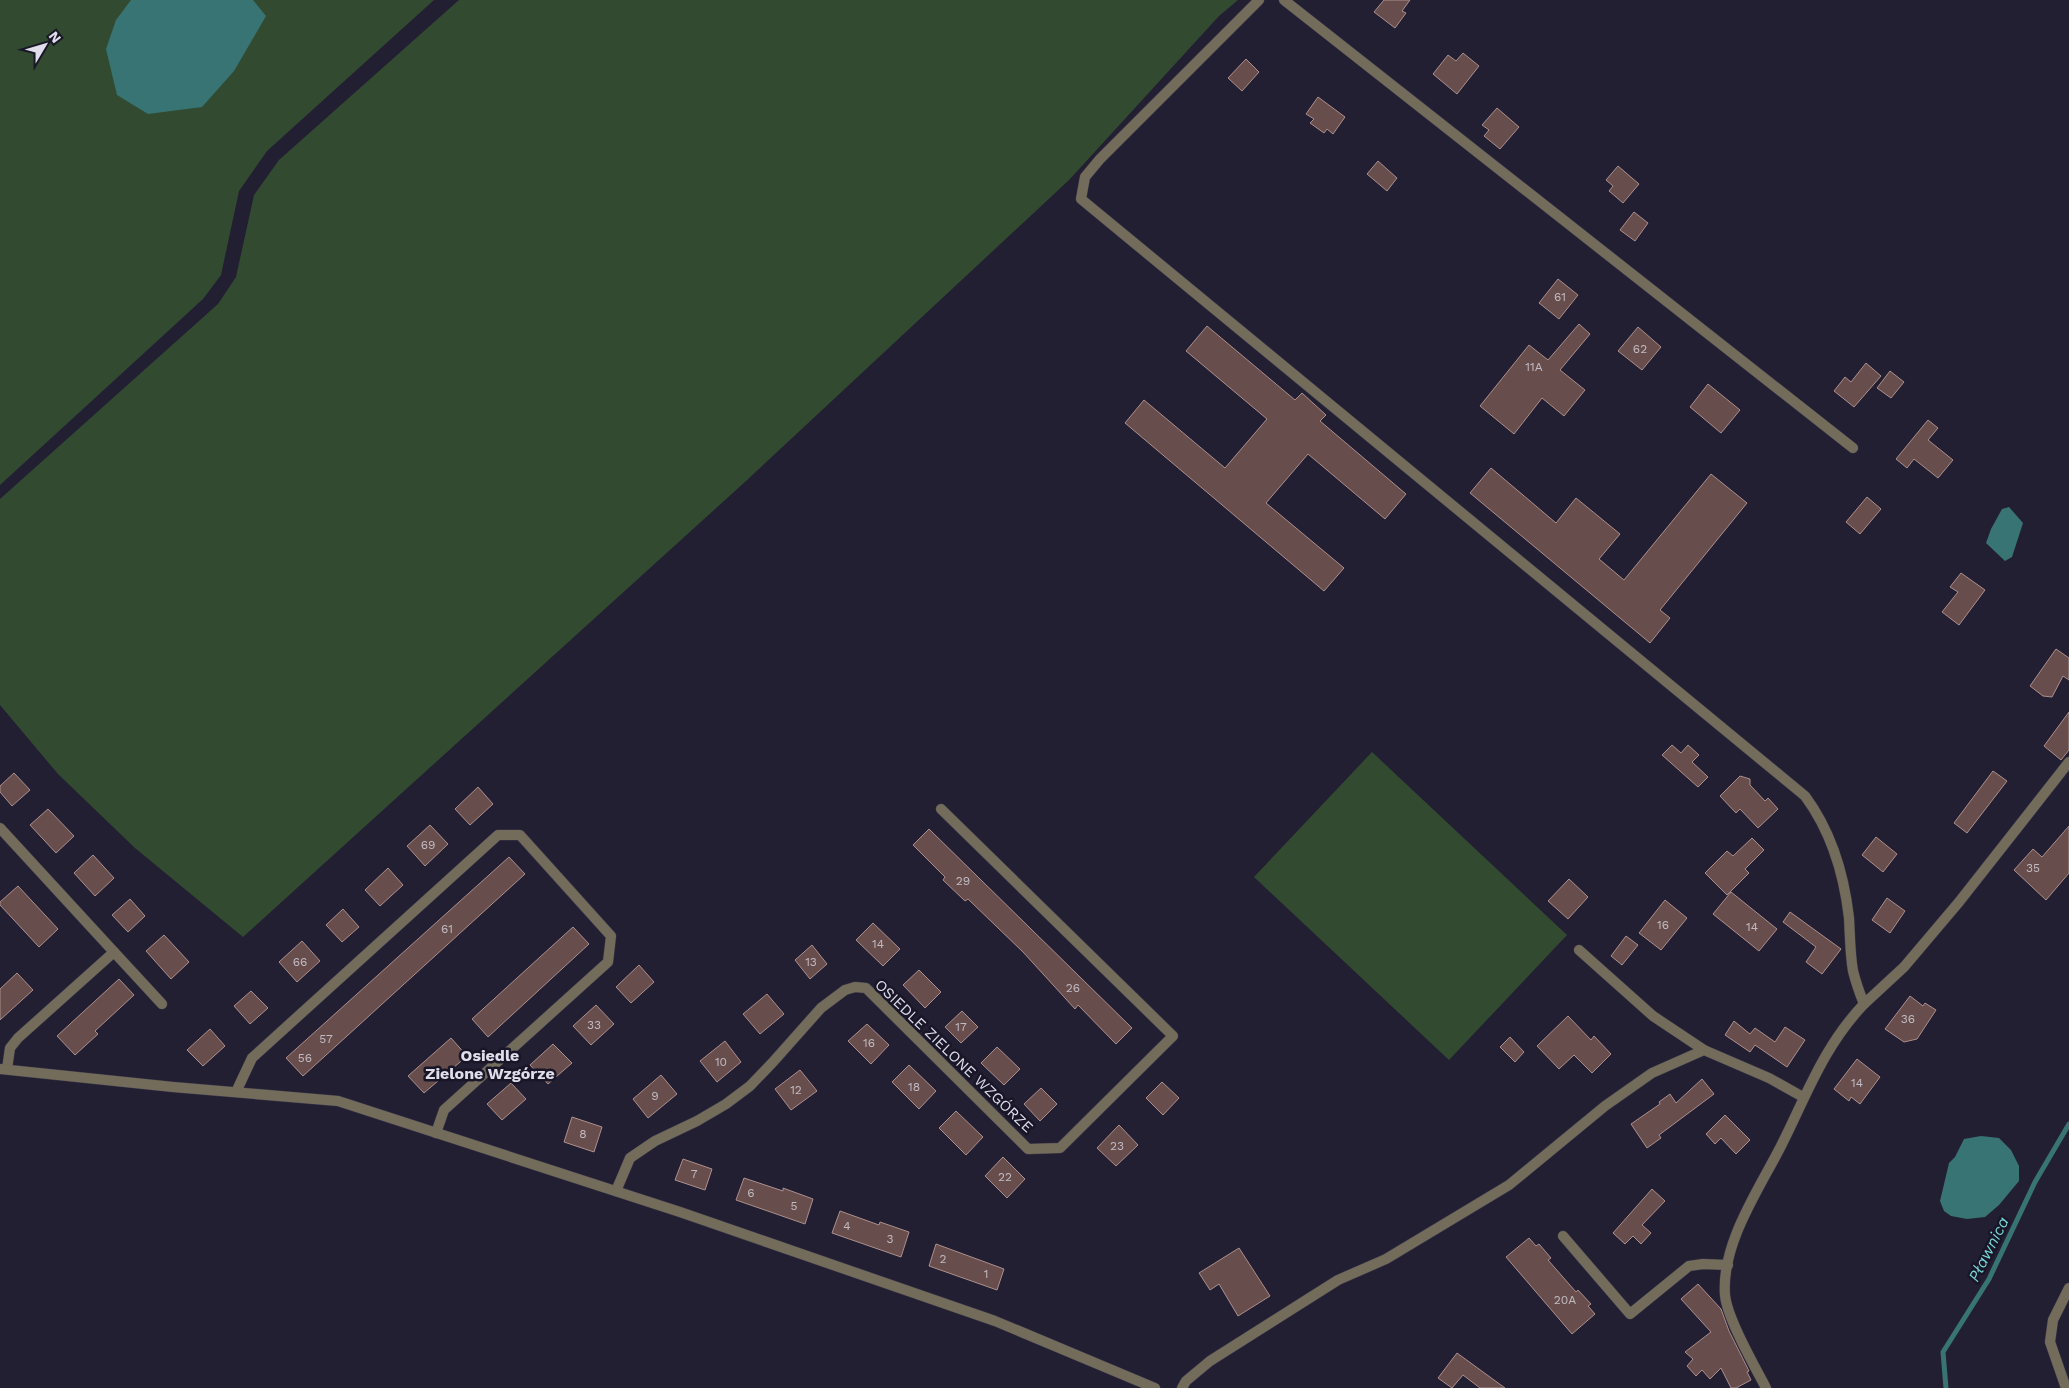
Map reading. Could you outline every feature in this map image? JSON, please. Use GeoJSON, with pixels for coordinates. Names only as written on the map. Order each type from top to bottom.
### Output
{"type":"FeatureCollection","features":[{"type":"Feature","properties":{"kind":"street"},"geometry":{"type":"LineString","coordinates":[[1259,0],[1100,159],[1085,178],[1081,199],[1805,796],[1816,811],[1834,851],[1848,915],[1853,971],[1864,1004]]}},
{"type":"Feature","properties":{"kind":"street"},"geometry":{"type":"LineString","coordinates":[[1284,0],[1854,448]]}},
{"type":"Feature","properties":{"kind":"street"},"geometry":{"type":"LineString","coordinates":[[1766,1388],[1726,1303],[1725,1280],[1728,1265],[1747,1210],[1782,1143],[1819,1065],[1836,1038],[1864,1004],[1904,967],[1959,902],[2069,762]]}},
{"type":"Feature","properties":{"kind":"street","name":"OSIEDLE ZIELONE WZGÓRZE"},"geometry":{"type":"LineString","coordinates":[[616,1191],[630,1158],[655,1141],[697,1121],[726,1104],[750,1086],[821,1008],[845,990],[855,987],[866,988],[1028,1149],[1060,1148],[1173,1036],[941,809]]}},
{"type":"Feature","properties":{"kind":"street"},"geometry":{"type":"LineString","coordinates":[[0,828],[162,1004]]}},
{"type":"Feature","properties":{"kind":"street"},"geometry":{"type":"LineString","coordinates":[[236,1092],[252,1058],[498,835],[520,835],[611,936],[608,962],[444,1110],[436,1133]]}},
{"type":"Feature","properties":{"kind":"street"},"geometry":{"type":"LineString","coordinates":[[1579,950],[1653,1016],[1704,1050],[1769,1078],[1803,1097]]}},
{"type":"Feature","properties":{"kind":"street"},"geometry":{"type":"LineString","coordinates":[[114,952],[18,1038],[10,1048],[4,1069],[338,1101],[616,1191],[995,1321],[1155,1388]]}},
{"type":"Feature","properties":{"kind":"street"},"geometry":{"type":"LineString","coordinates":[[1182,1388],[1186,1382],[1210,1361],[1338,1280],[1386,1259],[1509,1184],[1605,1106],[1652,1073],[1704,1050]]}},
{"type":"Feature","properties":{"kind":"street"},"geometry":{"type":"LineString","coordinates":[[1562,1236],[1630,1314],[1689,1266],[1703,1264],[1728,1265]]}},
{"type":"Feature","properties":{"kind":"street"},"geometry":{"type":"LineString","coordinates":[[2066,1388],[2050,1342],[2053,1320],[2069,1288]]}},
{"type":"Feature","properties":{"kind":"shaded area"},"geometry":{"type":"Polygon","coordinates":[[[0,0],[434,0],[267,151],[239,191],[221,275],[203,299],[0,485],[0,0]]]}},
{"type":"Feature","properties":{"kind":"shaded area"},"geometry":{"type":"Polygon","coordinates":[[[131,0],[253,0],[266,16],[234,71],[202,107],[148,114],[117,95],[106,49],[116,20],[131,0]]]}},
{"type":"Feature","properties":{"kind":"shaded area"},"geometry":{"type":"Polygon","coordinates":[[[459,0],[1238,0],[1219,16],[1069,180],[746,481],[243,937],[135,848],[58,774],[0,705],[0,499],[218,304],[236,277],[254,195],[279,160],[459,0]]]}},
{"type":"Feature","properties":{"kind":"shaded area"},"geometry":{"type":"Polygon","coordinates":[[[2009,507],[2023,523],[2012,557],[2005,561],[1986,543],[2002,509],[2009,507]]]}},
{"type":"Feature","properties":{"kind":"shaded area"},"geometry":{"type":"Polygon","coordinates":[[[1372,752],[1567,935],[1449,1060],[1254,877],[1372,752]]]}},
{"type":"Feature","properties":{"kind":"shaded area"},"geometry":{"type":"Polygon","coordinates":[[[1981,1136],[1999,1138],[2011,1150],[2019,1166],[2019,1181],[1999,1205],[1985,1217],[1967,1219],[1951,1216],[1944,1211],[1940,1201],[1949,1163],[1955,1157],[1964,1139],[1981,1136]]]}},
{"type":"Feature","properties":{"kind":"building"},"geometry":{"type":"Polygon","coordinates":[[[1384,0],[1410,0],[1402,11],[1406,13],[1395,28],[1374,12],[1384,0]]]}},
{"type":"Feature","properties":{"kind":"building"},"geometry":{"type":"Polygon","coordinates":[[[1463,53],[1479,66],[1457,94],[1433,74],[1448,55],[1456,61],[1463,53]]]}},
{"type":"Feature","properties":{"kind":"building"},"geometry":{"type":"Polygon","coordinates":[[[1246,59],[1259,72],[1242,91],[1228,78],[1246,59]]]}},
{"type":"Feature","properties":{"kind":"building"},"geometry":{"type":"Polygon","coordinates":[[[1318,97],[1345,117],[1333,134],[1327,129],[1324,133],[1310,123],[1314,119],[1306,114],[1318,97]]]}},
{"type":"Feature","properties":{"kind":"building"},"geometry":{"type":"Polygon","coordinates":[[[1497,108],[1519,127],[1500,149],[1484,136],[1489,130],[1482,125],[1497,108]]]}},
{"type":"Feature","properties":{"kind":"building"},"geometry":{"type":"Polygon","coordinates":[[[1378,161],[1397,178],[1387,191],[1367,174],[1378,161]]]}},
{"type":"Feature","properties":{"kind":"building"},"geometry":{"type":"Polygon","coordinates":[[[1618,166],[1639,184],[1623,203],[1609,191],[1613,186],[1606,180],[1618,166]]]}},
{"type":"Feature","properties":{"kind":"building"},"geometry":{"type":"Polygon","coordinates":[[[1634,212],[1648,223],[1635,241],[1620,230],[1634,212]]]}},
{"type":"Feature","properties":{"kind":"building"},"geometry":{"type":"Polygon","coordinates":[[[1558,279],[1578,295],[1559,319],[1539,303],[1558,279]]]}},
{"type":"Feature","properties":{"kind":"building"},"geometry":{"type":"Polygon","coordinates":[[[1579,324],[1590,334],[1560,370],[1585,390],[1564,416],[1542,398],[1514,434],[1480,406],[1529,345],[1548,360],[1579,324]]]}},
{"type":"Feature","properties":{"kind":"building"},"geometry":{"type":"Polygon","coordinates":[[[1207,326],[1295,400],[1302,393],[1326,415],[1320,421],[1406,494],[1385,519],[1308,454],[1266,503],[1344,568],[1324,591],[1125,423],[1144,400],[1225,468],[1267,419],[1186,351],[1207,326]]]}},
{"type":"Feature","properties":{"kind":"building"},"geometry":{"type":"Polygon","coordinates":[[[1638,327],[1661,347],[1642,370],[1618,351],[1638,327]]]}},
{"type":"Feature","properties":{"kind":"building"},"geometry":{"type":"Polygon","coordinates":[[[1866,363],[1881,376],[1854,407],[1834,391],[1845,377],[1851,382],[1866,363]]]}},
{"type":"Feature","properties":{"kind":"building"},"geometry":{"type":"Polygon","coordinates":[[[1890,371],[1904,382],[1891,398],[1877,388],[1890,371]]]}},
{"type":"Feature","properties":{"kind":"building"},"geometry":{"type":"Polygon","coordinates":[[[1708,384],[1740,410],[1721,433],[1690,407],[1708,384]]]}},
{"type":"Feature","properties":{"kind":"building"},"geometry":{"type":"Polygon","coordinates":[[[1928,420],[1938,428],[1928,440],[1953,460],[1938,478],[1914,459],[1907,468],[1896,459],[1928,420]]]}},
{"type":"Feature","properties":{"kind":"building"},"geometry":{"type":"Polygon","coordinates":[[[1491,468],[1556,523],[1576,498],[1620,534],[1599,559],[1624,580],[1711,474],[1747,503],[1660,610],[1670,618],[1650,643],[1470,493],[1491,468]]]}},
{"type":"Feature","properties":{"kind":"building"},"geometry":{"type":"Polygon","coordinates":[[[1867,497],[1881,509],[1860,534],[1846,522],[1867,497]]]}},
{"type":"Feature","properties":{"kind":"building"},"geometry":{"type":"Polygon","coordinates":[[[1961,573],[1985,590],[1959,625],[1942,612],[1958,592],[1950,587],[1961,573]]]}},
{"type":"Feature","properties":{"kind":"building"},"geometry":{"type":"Polygon","coordinates":[[[2056,649],[2069,658],[2069,680],[2063,676],[2052,697],[2043,696],[2030,686],[2056,649]]]}},
{"type":"Feature","properties":{"kind":"building"},"geometry":{"type":"Polygon","coordinates":[[[2069,712],[2069,750],[2061,760],[2044,746],[2069,712]]]}},
{"type":"Feature","properties":{"kind":"building"},"geometry":{"type":"Polygon","coordinates":[[[1672,745],[1681,753],[1688,745],[1699,755],[1692,762],[1708,777],[1698,787],[1662,755],[1672,745]]]}},
{"type":"Feature","properties":{"kind":"building"},"geometry":{"type":"Polygon","coordinates":[[[1993,771],[2007,781],[1967,833],[1954,823],[1993,771]]]}},
{"type":"Feature","properties":{"kind":"building"},"geometry":{"type":"Polygon","coordinates":[[[14,773],[30,790],[12,806],[0,792],[0,786],[14,773]]]}},
{"type":"Feature","properties":{"kind":"building"},"geometry":{"type":"Polygon","coordinates":[[[1740,776],[1750,779],[1750,785],[1765,801],[1768,798],[1778,809],[1758,828],[1740,809],[1736,813],[1720,796],[1740,776]]]}},
{"type":"Feature","properties":{"kind":"building"},"geometry":{"type":"Polygon","coordinates":[[[478,787],[493,804],[470,825],[455,809],[478,787]]]}},
{"type":"Feature","properties":{"kind":"building"},"geometry":{"type":"Polygon","coordinates":[[[48,809],[74,836],[56,853],[30,825],[48,809]]]}},
{"type":"Feature","properties":{"kind":"building"},"geometry":{"type":"Polygon","coordinates":[[[430,825],[448,844],[425,866],[407,846],[430,825]]]}},
{"type":"Feature","properties":{"kind":"building"},"geometry":{"type":"Polygon","coordinates":[[[2069,826],[2069,873],[2046,900],[2014,870],[2033,849],[2042,857],[2069,826]]]}},
{"type":"Feature","properties":{"kind":"building"},"geometry":{"type":"Polygon","coordinates":[[[929,829],[1132,1028],[1116,1044],[1078,1005],[1075,1009],[1023,952],[968,899],[965,901],[943,880],[945,877],[913,845],[929,829]]]}},
{"type":"Feature","properties":{"kind":"building"},"geometry":{"type":"Polygon","coordinates":[[[1876,837],[1897,854],[1883,872],[1862,855],[1876,837]]]}},
{"type":"Feature","properties":{"kind":"building"},"geometry":{"type":"Polygon","coordinates":[[[1752,838],[1764,850],[1745,869],[1749,873],[1727,895],[1705,873],[1727,851],[1733,856],[1752,838]]]}},
{"type":"Feature","properties":{"kind":"building"},"geometry":{"type":"Polygon","coordinates":[[[93,855],[114,878],[95,896],[74,873],[93,855]]]}},
{"type":"Feature","properties":{"kind":"building"},"geometry":{"type":"Polygon","coordinates":[[[509,857],[525,874],[303,1076],[286,1058],[509,857]]]}},
{"type":"Feature","properties":{"kind":"building"},"geometry":{"type":"Polygon","coordinates":[[[388,868],[403,885],[380,906],[365,890],[388,868]]]}},
{"type":"Feature","properties":{"kind":"building"},"geometry":{"type":"Polygon","coordinates":[[[1569,879],[1588,897],[1568,919],[1548,901],[1569,879]]]}},
{"type":"Feature","properties":{"kind":"building"},"geometry":{"type":"Polygon","coordinates":[[[18,886],[58,929],[39,947],[0,905],[0,902],[18,886]]]}},
{"type":"Feature","properties":{"kind":"building"},"geometry":{"type":"Polygon","coordinates":[[[1731,892],[1777,929],[1759,951],[1713,914],[1731,892]]]}},
{"type":"Feature","properties":{"kind":"building"},"geometry":{"type":"Polygon","coordinates":[[[1887,898],[1905,911],[1890,933],[1872,920],[1887,898]]]}},
{"type":"Feature","properties":{"kind":"building"},"geometry":{"type":"Polygon","coordinates":[[[130,899],[145,916],[128,932],[112,915],[130,899]]]}},
{"type":"Feature","properties":{"kind":"building"},"geometry":{"type":"Polygon","coordinates":[[[1665,900],[1687,918],[1661,950],[1639,933],[1665,900]]]}},
{"type":"Feature","properties":{"kind":"building"},"geometry":{"type":"Polygon","coordinates":[[[343,909],[359,927],[342,942],[326,925],[343,909]]]}},
{"type":"Feature","properties":{"kind":"building"},"geometry":{"type":"Polygon","coordinates":[[[1790,912],[1841,949],[1822,974],[1806,962],[1816,947],[1783,922],[1790,912]]]}},
{"type":"Feature","properties":{"kind":"building"},"geometry":{"type":"Polygon","coordinates":[[[873,923],[900,949],[883,966],[856,940],[873,923]]]}},
{"type":"Feature","properties":{"kind":"building"},"geometry":{"type":"Polygon","coordinates":[[[573,927],[589,944],[488,1037],[472,1019],[573,927]]]}},
{"type":"Feature","properties":{"kind":"building"},"geometry":{"type":"Polygon","coordinates":[[[164,935],[189,962],[171,979],[146,951],[164,935]]]}},
{"type":"Feature","properties":{"kind":"building"},"geometry":{"type":"Polygon","coordinates":[[[1626,936],[1638,945],[1622,965],[1611,956],[1626,936]]]}},
{"type":"Feature","properties":{"kind":"building"},"geometry":{"type":"Polygon","coordinates":[[[302,941],[320,961],[297,982],[279,962],[302,941]]]}},
{"type":"Feature","properties":{"kind":"building"},"geometry":{"type":"Polygon","coordinates":[[[812,945],[827,964],[810,979],[795,960],[812,945]]]}},
{"type":"Feature","properties":{"kind":"building"},"geometry":{"type":"Polygon","coordinates":[[[639,965],[654,982],[631,1003],[616,987],[639,965]]]}},
{"type":"Feature","properties":{"kind":"building"},"geometry":{"type":"Polygon","coordinates":[[[919,970],[941,992],[925,1008],[903,985],[919,970]]]}},
{"type":"Feature","properties":{"kind":"building"},"geometry":{"type":"Polygon","coordinates":[[[17,973],[33,990],[0,1020],[0,989],[17,973]]]}},
{"type":"Feature","properties":{"kind":"building"},"geometry":{"type":"Polygon","coordinates":[[[119,979],[134,995],[95,1031],[98,1034],[75,1055],[57,1036],[119,979]]]}},
{"type":"Feature","properties":{"kind":"building"},"geometry":{"type":"Polygon","coordinates":[[[251,991],[268,1008],[250,1024],[234,1006],[251,991]]]}},
{"type":"Feature","properties":{"kind":"building"},"geometry":{"type":"Polygon","coordinates":[[[767,994],[784,1014],[760,1034],[743,1014],[767,994]]]}},
{"type":"Feature","properties":{"kind":"building"},"geometry":{"type":"Polygon","coordinates":[[[1910,996],[1923,1006],[1925,1003],[1936,1010],[1917,1039],[1904,1042],[1885,1029],[1910,996]]]}},
{"type":"Feature","properties":{"kind":"building"},"geometry":{"type":"Polygon","coordinates":[[[596,1005],[614,1024],[591,1045],[573,1026],[596,1005]]]}},
{"type":"Feature","properties":{"kind":"building"},"geometry":{"type":"Polygon","coordinates":[[[962,1011],[978,1027],[961,1043],[945,1027],[962,1011]]]}},
{"type":"Feature","properties":{"kind":"building"},"geometry":{"type":"Polygon","coordinates":[[[1568,1016],[1591,1040],[1594,1036],[1611,1054],[1592,1073],[1574,1055],[1559,1069],[1537,1046],[1568,1016]]]}},
{"type":"Feature","properties":{"kind":"building"},"geometry":{"type":"Polygon","coordinates":[[[1734,1021],[1750,1034],[1755,1028],[1775,1042],[1785,1027],[1805,1040],[1787,1067],[1755,1045],[1750,1052],[1725,1035],[1734,1021]]]}},
{"type":"Feature","properties":{"kind":"building"},"geometry":{"type":"Polygon","coordinates":[[[867,1024],[889,1045],[871,1064],[848,1041],[867,1024]]]}},
{"type":"Feature","properties":{"kind":"building"},"geometry":{"type":"Polygon","coordinates":[[[210,1029],[225,1046],[203,1066],[187,1050],[210,1029]]]}},
{"type":"Feature","properties":{"kind":"building"},"geometry":{"type":"Polygon","coordinates":[[[1510,1037],[1524,1052],[1515,1062],[1500,1047],[1510,1037]]]}},
{"type":"Feature","properties":{"kind":"building"},"geometry":{"type":"Polygon","coordinates":[[[451,1038],[467,1056],[424,1093],[408,1076],[451,1038]]]}},
{"type":"Feature","properties":{"kind":"building"},"geometry":{"type":"Polygon","coordinates":[[[725,1041],[741,1062],[717,1082],[700,1061],[725,1041]]]}},
{"type":"Feature","properties":{"kind":"building"},"geometry":{"type":"Polygon","coordinates":[[[553,1044],[572,1063],[548,1084],[530,1065],[553,1044]]]}},
{"type":"Feature","properties":{"kind":"building"},"geometry":{"type":"Polygon","coordinates":[[[997,1047],[1020,1069],[1004,1085],[981,1063],[997,1047]]]}},
{"type":"Feature","properties":{"kind":"building"},"geometry":{"type":"Polygon","coordinates":[[[1857,1059],[1880,1077],[1860,1104],[1851,1097],[1849,1101],[1834,1089],[1857,1059]]]}},
{"type":"Feature","properties":{"kind":"building"},"geometry":{"type":"Polygon","coordinates":[[[909,1065],[936,1091],[919,1109],[892,1082],[909,1065]]]}},
{"type":"Feature","properties":{"kind":"building"},"geometry":{"type":"Polygon","coordinates":[[[800,1070],[817,1091],[791,1110],[775,1089],[800,1070]]]}},
{"type":"Feature","properties":{"kind":"building"},"geometry":{"type":"Polygon","coordinates":[[[661,1075],[677,1094],[648,1118],[633,1099],[661,1075]]]}},
{"type":"Feature","properties":{"kind":"building"},"geometry":{"type":"Polygon","coordinates":[[[1702,1079],[1714,1094],[1659,1135],[1661,1138],[1647,1148],[1631,1124],[1660,1104],[1659,1102],[1670,1094],[1676,1103],[1702,1079]]]}},
{"type":"Feature","properties":{"kind":"building"},"geometry":{"type":"Polygon","coordinates":[[[1162,1082],[1179,1098],[1163,1115],[1146,1098],[1162,1082]]]}},
{"type":"Feature","properties":{"kind":"building"},"geometry":{"type":"Polygon","coordinates":[[[511,1083],[526,1099],[502,1120],[487,1104],[511,1083]]]}},
{"type":"Feature","properties":{"kind":"building"},"geometry":{"type":"Polygon","coordinates":[[[1041,1088],[1057,1104],[1040,1121],[1024,1104],[1041,1088]]]}},
{"type":"Feature","properties":{"kind":"building"},"geometry":{"type":"Polygon","coordinates":[[[956,1111],[983,1137],[966,1155],[939,1128],[956,1111]]]}},
{"type":"Feature","properties":{"kind":"building"},"geometry":{"type":"Polygon","coordinates":[[[1725,1115],[1750,1140],[1736,1154],[1721,1138],[1715,1144],[1706,1134],[1725,1115]]]}},
{"type":"Feature","properties":{"kind":"building"},"geometry":{"type":"Polygon","coordinates":[[[572,1117],[602,1127],[594,1152],[564,1142],[572,1117]]]}},
{"type":"Feature","properties":{"kind":"building"},"geometry":{"type":"Polygon","coordinates":[[[1119,1125],[1138,1145],[1116,1166],[1097,1148],[1119,1125]]]}},
{"type":"Feature","properties":{"kind":"building"},"geometry":{"type":"Polygon","coordinates":[[[1003,1157],[1025,1179],[1007,1198],[985,1176],[1003,1157]]]}},
{"type":"Feature","properties":{"kind":"building"},"geometry":{"type":"Polygon","coordinates":[[[683,1159],[712,1169],[705,1190],[675,1180],[683,1159]]]}},
{"type":"Feature","properties":{"kind":"building"},"geometry":{"type":"Polygon","coordinates":[[[744,1178],[783,1191],[783,1188],[813,1199],[805,1224],[736,1200],[744,1178]]]}},
{"type":"Feature","properties":{"kind":"building"},"geometry":{"type":"Polygon","coordinates":[[[1652,1189],[1665,1201],[1642,1225],[1651,1233],[1641,1244],[1633,1236],[1625,1244],[1613,1233],[1652,1189]]]}},
{"type":"Feature","properties":{"kind":"building"},"geometry":{"type":"Polygon","coordinates":[[[840,1211],[879,1225],[880,1222],[909,1232],[901,1257],[832,1233],[840,1211]]]}},
{"type":"Feature","properties":{"kind":"building"},"geometry":{"type":"Polygon","coordinates":[[[1529,1238],[1536,1246],[1539,1244],[1551,1258],[1548,1260],[1576,1292],[1578,1290],[1591,1304],[1588,1306],[1595,1314],[1572,1334],[1506,1257],[1529,1238]]]}},
{"type":"Feature","properties":{"kind":"building"},"geometry":{"type":"Polygon","coordinates":[[[936,1244],[1004,1269],[997,1290],[929,1266],[936,1244]]]}},
{"type":"Feature","properties":{"kind":"building"},"geometry":{"type":"Polygon","coordinates":[[[1239,1248],[1270,1296],[1238,1316],[1219,1284],[1210,1290],[1199,1273],[1239,1248]]]}},
{"type":"Feature","properties":{"kind":"building"},"geometry":{"type":"Polygon","coordinates":[[[1698,1284],[1721,1309],[1729,1331],[1749,1371],[1747,1372],[1751,1380],[1736,1388],[1731,1388],[1721,1368],[1710,1379],[1702,1370],[1696,1376],[1687,1366],[1693,1359],[1685,1352],[1711,1332],[1681,1299],[1698,1284]]]}},
{"type":"Feature","properties":{"kind":"building"},"geometry":{"type":"Polygon","coordinates":[[[1457,1353],[1505,1388],[1480,1388],[1463,1375],[1452,1388],[1438,1378],[1457,1353]]]}},
{"type":"Feature","properties":{"kind":"waterway","name":"Pławnica"},"geometry":{"type":"LineString","coordinates":[[1946,1388],[1943,1352],[1989,1279],[2035,1182],[2069,1124]]}},
{"type":"Feature","properties":{"kind":"district","name":"Osiedle Zielone Wzgórze"},"geometry":{"type":"Point","coordinates":[490,1064]}}]}
